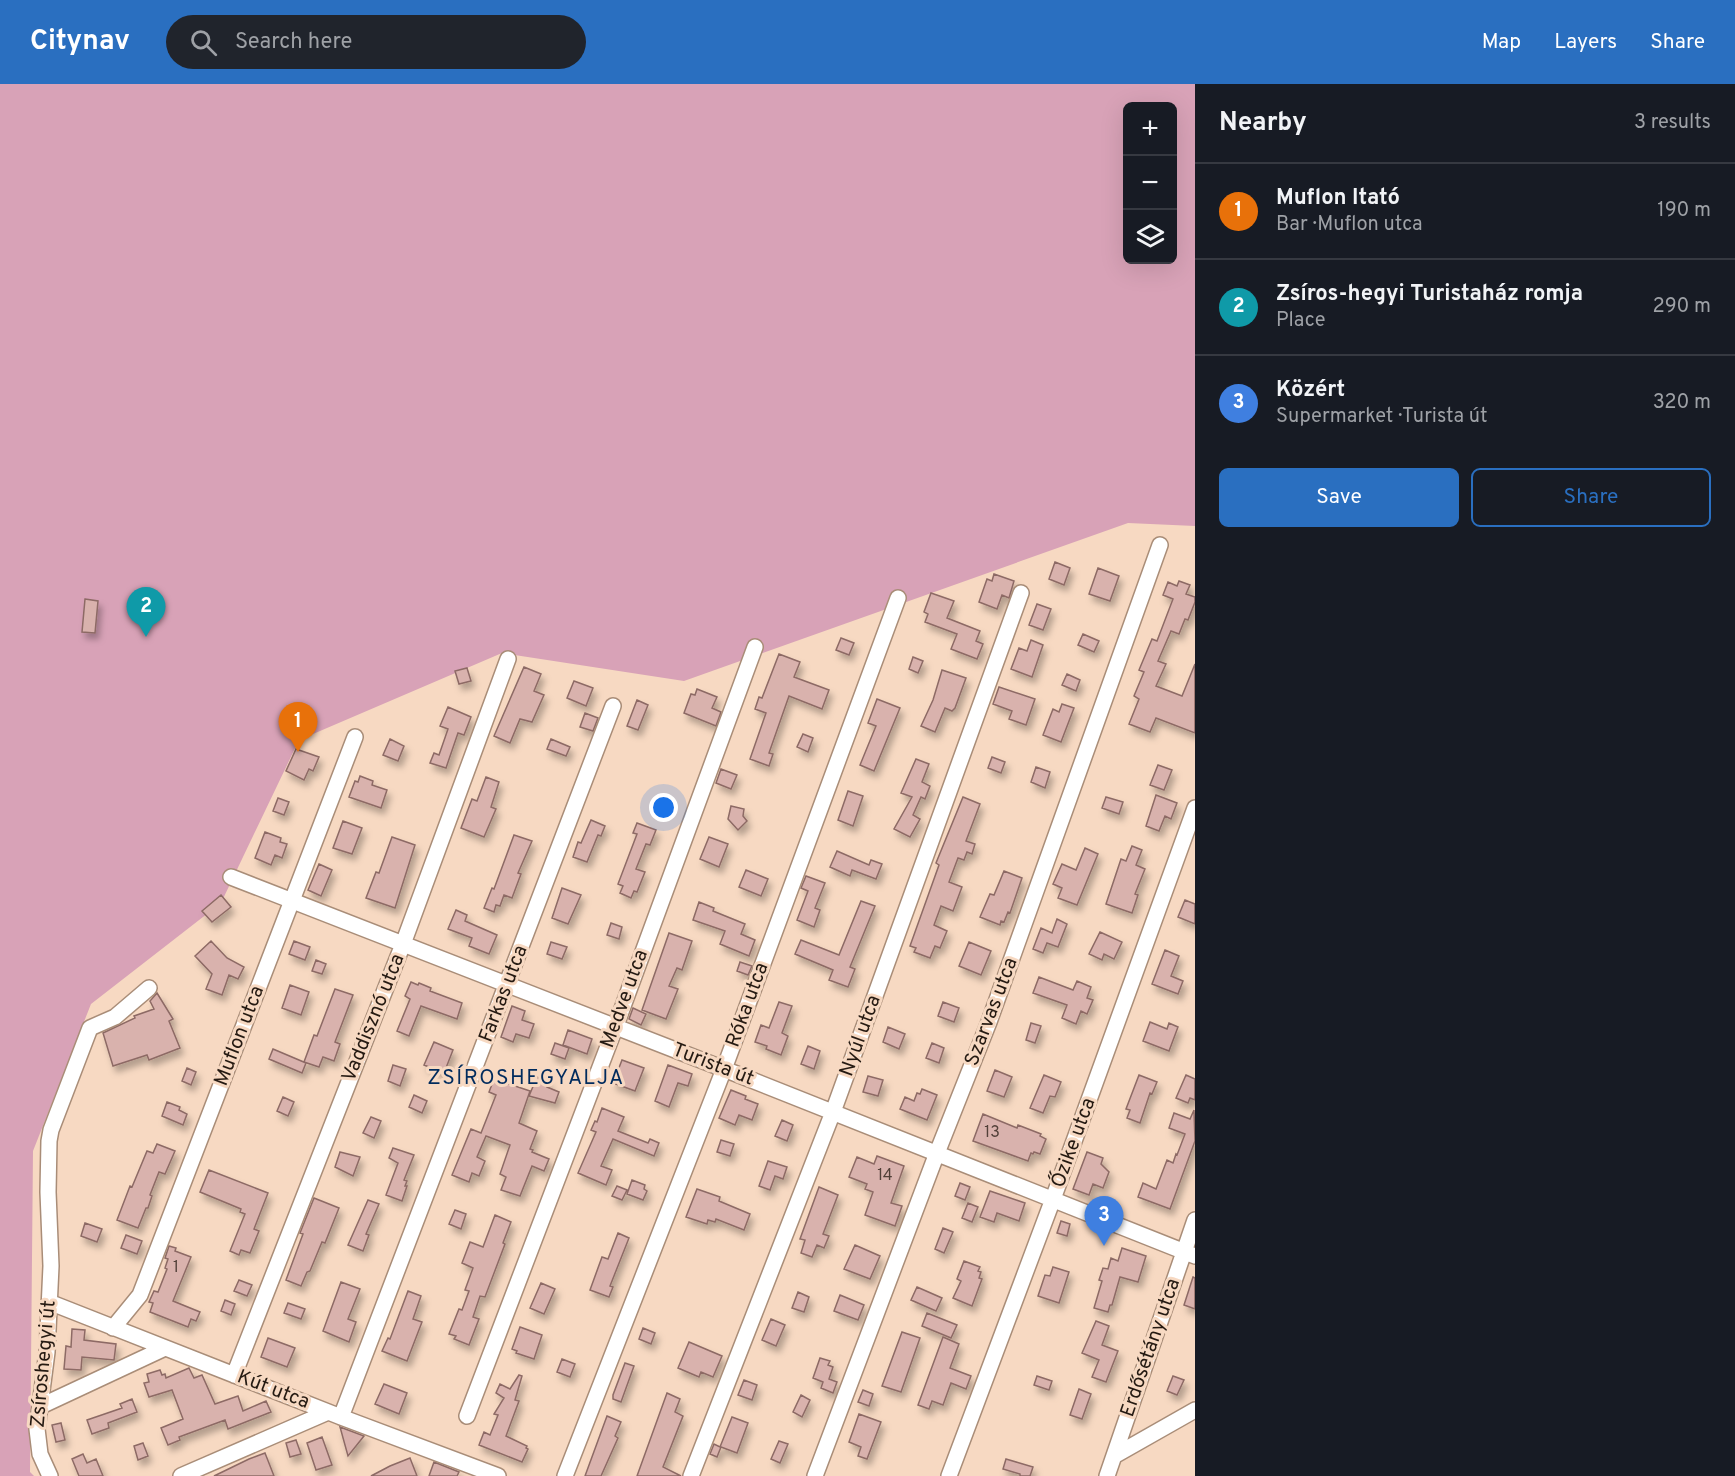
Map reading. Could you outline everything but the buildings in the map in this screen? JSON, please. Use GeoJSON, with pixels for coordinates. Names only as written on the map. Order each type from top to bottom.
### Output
{"type":"FeatureCollection","features":[{"type":"Feature","properties":{"kind":"street","name":"Szarvas utca"},"geometry":{"type":"LineString","coordinates":[[815,1476],[989,1022],[1160,545]]}},
{"type":"Feature","properties":{"kind":"street","name":"Nyúl utca"},"geometry":{"type":"LineString","coordinates":[[691,1476],[833,1112],[1021,593]]}},
{"type":"Feature","properties":{"kind":"street","name":"Róka utca"},"geometry":{"type":"LineString","coordinates":[[566,1476],[724,1069],[898,598]]}},
{"type":"Feature","properties":{"kind":"street","name":"Medve utca"},"geometry":{"type":"LineString","coordinates":[[467,1416],[615,1028],[755,648]]}},
{"type":"Feature","properties":{"kind":"street","name":"Vaddisznó utca"},"geometry":{"type":"LineString","coordinates":[[234,1375],[403,944],[507,659]]}},
{"type":"Feature","properties":{"kind":"street","name":"Farkas utca"},"geometry":{"type":"LineString","coordinates":[[334,1414],[507,986],[613,706]]}},
{"type":"Feature","properties":{"kind":"street","name":"Muflon utca"},"geometry":{"type":"LineString","coordinates":[[113,1328],[140,1295],[355,737]]}},
{"type":"Feature","properties":{"kind":"street","name":"Őzike utca"},"geometry":{"type":"LineString","coordinates":[[949,1476],[1053,1199],[1195,808]]}},
{"type":"Feature","properties":{"kind":"street","name":"Turista út"},"geometry":{"type":"LineString","coordinates":[[231,878],[724,1069],[1189,1253]]}},
{"type":"Feature","properties":{"kind":"street","name":"Zsíroshegyi út"},"geometry":{"type":"LineString","coordinates":[[50,1476],[44,1466],[37,1429],[47,1352],[50,1285],[47,1172],[51,1130],[90,1028],[115,1017],[149,988]]}},
{"type":"Feature","properties":{"kind":"street","name":"Erdősétány utca"},"geometry":{"type":"LineString","coordinates":[[1107,1476],[1189,1253],[1195,1220]]}},
{"type":"Feature","properties":{"kind":"street","name":"Kút utca"},"geometry":{"type":"LineString","coordinates":[[49,1302],[498,1476]]}},
{"type":"Feature","properties":{"kind":"street"},"geometry":{"type":"LineString","coordinates":[[41,1406],[165,1348]]}},
{"type":"Feature","properties":{"kind":"street"},"geometry":{"type":"LineString","coordinates":[[1114,1456],[1195,1410]]}},
{"type":"Feature","properties":{"kind":"street"},"geometry":{"type":"LineString","coordinates":[[181,1476],[334,1414]]}},
{"type":"Feature","properties":{"kind":"shaded area"},"geometry":{"type":"Polygon","coordinates":[[[0,84],[1195,84],[1195,526],[1128,523],[684,681],[502,653],[299,740],[221,903],[91,1004],[33,1151],[30,1472],[34,1476],[0,1476],[0,84]]]}},
{"type":"Feature","properties":{"kind":"place","name":"Zsíros-hegyi Turistaház romja"},"geometry":{"type":"Point","coordinates":[146,637]}},
{"type":"Feature","properties":{"kind":"place","name":"Muflon Itató"},"geometry":{"type":"Point","coordinates":[298,752]}},
{"type":"Feature","properties":{"kind":"place","name":"Közért"},"geometry":{"type":"Point","coordinates":[1104,1246]}},
{"type":"Feature","properties":{"kind":"district","name":"ZSÍROSHEGYALJA"},"geometry":{"type":"Point","coordinates":[526,1078]}}]}
